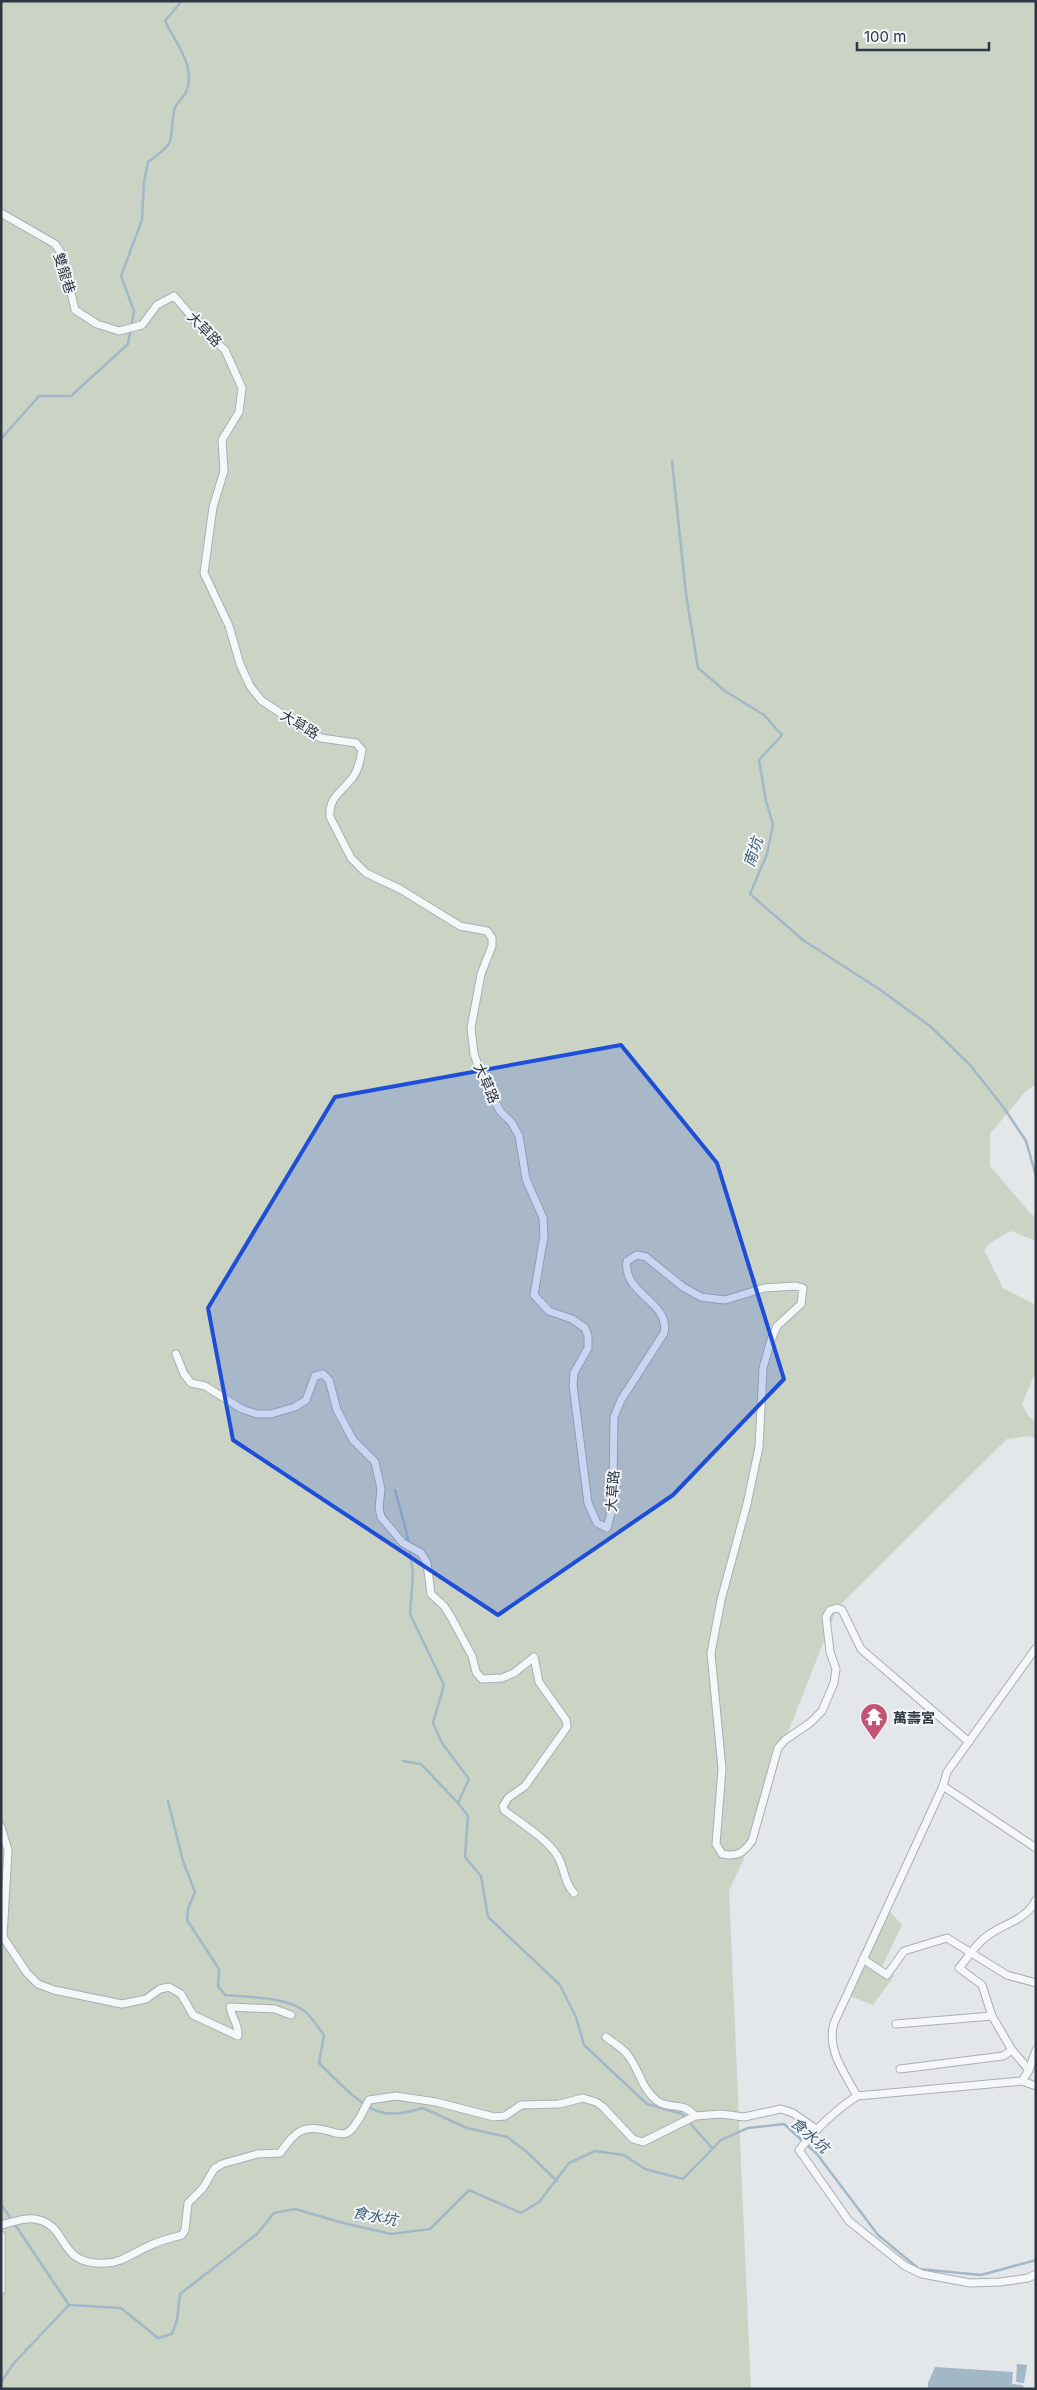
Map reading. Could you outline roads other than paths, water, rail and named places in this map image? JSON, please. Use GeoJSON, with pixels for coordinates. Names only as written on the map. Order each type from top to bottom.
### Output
{"type":"FeatureCollection","features":[{"type":"Feature","properties":{"kind":"street","name":"雙龍巷"},"geometry":{"type":"LineString","coordinates":[[1,213],[55,244],[62,254],[75,310],[97,324],[119,331],[136,326]]}},
{"type":"Feature","properties":{"kind":"street","name":"大草路"},"geometry":{"type":"LineString","coordinates":[[136,326],[142,325],[157,304],[174,296],[205,332],[225,350],[242,388],[240,412],[222,440],[224,471],[213,507],[204,573],[217,603],[230,626],[240,664],[250,686],[261,700],[307,731],[321,738],[356,743],[362,750],[359,766],[354,776],[333,798],[329,810],[330,817],[351,858],[366,873],[400,889],[460,926],[487,931],[492,938],[492,946],[481,974],[471,1028],[474,1054],[483,1079],[500,1111],[512,1123],[519,1136],[526,1178],[543,1218],[544,1236],[534,1295],[549,1311],[572,1319],[585,1328],[588,1336],[588,1348],[574,1373],[573,1385],[588,1504],[596,1524],[606,1528],[610,1521],[613,1483],[614,1417],[621,1400],[664,1333],[666,1324],[663,1314],[633,1285],[625,1271],[626,1261],[637,1255],[646,1257],[683,1287],[701,1297],[725,1300],[764,1288],[796,1286],[803,1288],[800,1304],[778,1326],[774,1333],[763,1368],[759,1447],[747,1504],[721,1600],[711,1653],[722,1770],[716,1844],[722,1854],[734,1856],[743,1852],[752,1841],[778,1748],[822,1711],[834,1683],[836,1669],[830,1652],[826,1617],[830,1610],[837,1608],[842,1610],[861,1649],[968,1742]]}},
{"type":"Feature","properties":{"kind":"street"},"geometry":{"type":"LineString","coordinates":[[176,1354],[184,1374],[190,1382],[204,1386],[242,1409],[257,1414],[271,1414],[295,1407],[306,1400],[315,1376],[323,1374],[330,1380],[337,1410],[353,1440],[375,1462],[381,1489],[379,1508],[381,1516],[427,1563],[431,1594],[444,1606],[451,1617],[472,1656],[476,1672],[482,1678],[502,1678],[514,1673],[534,1657],[539,1682],[566,1720],[568,1727],[525,1786],[508,1798],[503,1806],[504,1810],[552,1848],[559,1858],[569,1887],[574,1893]]}},
{"type":"Feature","properties":{"kind":"street"},"geometry":{"type":"LineString","coordinates":[[857,2096],[832,2050],[830,2035],[943,1786],[947,1772],[1036,1648]]}},
{"type":"Feature","properties":{"kind":"street"},"geometry":{"type":"LineString","coordinates":[[943,1786],[1036,1848]]}},
{"type":"Feature","properties":{"kind":"street"},"geometry":{"type":"LineString","coordinates":[[1,1827],[8,1850],[3,1937],[27,1973],[38,1984],[54,1990],[122,2004],[146,1999],[160,1989],[169,1987],[181,1994],[193,2015],[238,2036],[239,2027],[231,2014],[230,2007],[275,2010],[291,2015]]}},
{"type":"Feature","properties":{"kind":"street"},"geometry":{"type":"LineString","coordinates":[[1029,2070],[1012,2050],[992,2016],[982,1985],[959,1968],[977,1945],[990,1934],[1028,1913],[1036,1900]]}},
{"type":"Feature","properties":{"kind":"street"},"geometry":{"type":"LineString","coordinates":[[863,1959],[887,1975],[904,1951],[947,1938],[970,1954],[1007,1975],[1036,1983]]}},
{"type":"Feature","properties":{"kind":"street"},"geometry":{"type":"LineString","coordinates":[[896,2024],[992,2016]]}},
{"type":"Feature","properties":{"kind":"street"},"geometry":{"type":"LineString","coordinates":[[606,2037],[627,2054],[643,2084],[656,2100],[664,2105],[683,2106],[695,2116]]}},
{"type":"Feature","properties":{"kind":"street"},"geometry":{"type":"LineString","coordinates":[[900,2070],[1003,2056],[1012,2050]]}},
{"type":"Feature","properties":{"kind":"street"},"geometry":{"type":"LineString","coordinates":[[1022,2081],[1029,2070],[1036,2050]]}},
{"type":"Feature","properties":{"kind":"street"},"geometry":{"type":"LineString","coordinates":[[1036,2086],[1022,2081],[857,2096],[840,2107],[816,2129],[799,2150],[849,2221],[905,2266],[922,2274],[970,2284],[1028,2278],[1036,2274]]}},
{"type":"Feature","properties":{"kind":"street"},"geometry":{"type":"LineString","coordinates":[[3,2225],[20,2219],[37,2219],[61,2236],[67,2249],[75,2258],[86,2262],[117,2262],[147,2246],[182,2235],[185,2230],[188,2202],[203,2188],[214,2169],[222,2164],[256,2154],[280,2153],[294,2134],[305,2129],[316,2127],[341,2134],[349,2132],[369,2100],[396,2096],[436,2102],[494,2117],[505,2116],[521,2105],[559,2104],[584,2098],[596,2102],[633,2139],[644,2142],[695,2116],[722,2114],[744,2117],[781,2108],[793,2113],[816,2129]]}},
{"type":"Feature","properties":{"kind":"street"},"geometry":{"type":"LineString","coordinates":[[1,2235],[1,2290]]}},
{"type":"Feature","properties":{"kind":"water"},"geometry":{"type":"Polygon","coordinates":[[[1017,2364],[1027,2365],[1024,2383],[1016,2382],[1017,2364]]]}},
{"type":"Feature","properties":{"kind":"water"},"geometry":{"type":"Polygon","coordinates":[[[935,2367],[1013,2372],[1012,2384],[1022,2385],[1025,2389],[928,2389],[928,2383],[935,2367]]]}},
{"type":"Feature","properties":{"kind":"waterway"},"geometry":{"type":"LineString","coordinates":[[1,439],[39,396],[71,396],[128,344],[134,311],[121,276],[142,220],[144,182],[148,162],[168,145],[175,108],[185,94],[189,83],[187,64],[165,21],[182,1]]}},
{"type":"Feature","properties":{"kind":"waterway","name":"南坑"},"geometry":{"type":"LineString","coordinates":[[672,461],[686,594],[698,668],[725,691],[764,715],[782,735],[759,760],[766,801],[773,824],[767,854],[750,894],[803,940],[879,989],[930,1026],[970,1065],[1004,1108],[1026,1141],[1036,1176]]}},
{"type":"Feature","properties":{"kind":"waterway"},"geometry":{"type":"LineString","coordinates":[[395,1490],[407,1534],[413,1573],[410,1614],[444,1685],[433,1723],[442,1743],[469,1779],[458,1803],[468,1816],[465,1857],[481,1876],[488,1917],[560,1985],[576,2017],[584,2045],[647,2104],[682,2114],[712,2148]]}},
{"type":"Feature","properties":{"kind":"waterway"},"geometry":{"type":"LineString","coordinates":[[403,1761],[421,1764],[457,1802]]}},
{"type":"Feature","properties":{"kind":"waterway"},"geometry":{"type":"LineString","coordinates":[[168,1801],[183,1861],[195,1892],[188,1909],[187,1920],[219,1969],[218,1986],[225,1995],[282,2001],[306,2012],[324,2035],[319,2063],[347,2090],[372,2109],[396,2114],[423,2108],[467,2128],[507,2137],[527,2152],[557,2181]]}},
{"type":"Feature","properties":{"kind":"waterway","name":"食水坑"},"geometry":{"type":"LineString","coordinates":[[1,2204],[69,2305],[121,2308],[158,2338],[172,2334],[177,2320],[180,2294],[257,2234],[274,2213],[295,2209],[391,2234],[430,2229],[469,2190],[521,2213],[539,2202],[569,2163],[595,2151],[624,2155],[645,2169],[683,2179],[721,2140],[748,2128],[784,2124],[817,2154],[878,2235],[919,2269],[981,2275],[1036,2260]]}},
{"type":"Feature","properties":{"kind":"waterway"},"geometry":{"type":"LineString","coordinates":[[1,2382],[14,2363],[69,2305]]}},
{"type":"Feature","properties":{"kind":"place","name":"萬壽宮"},"geometry":{"type":"Point","coordinates":[874,1741]}}]}
